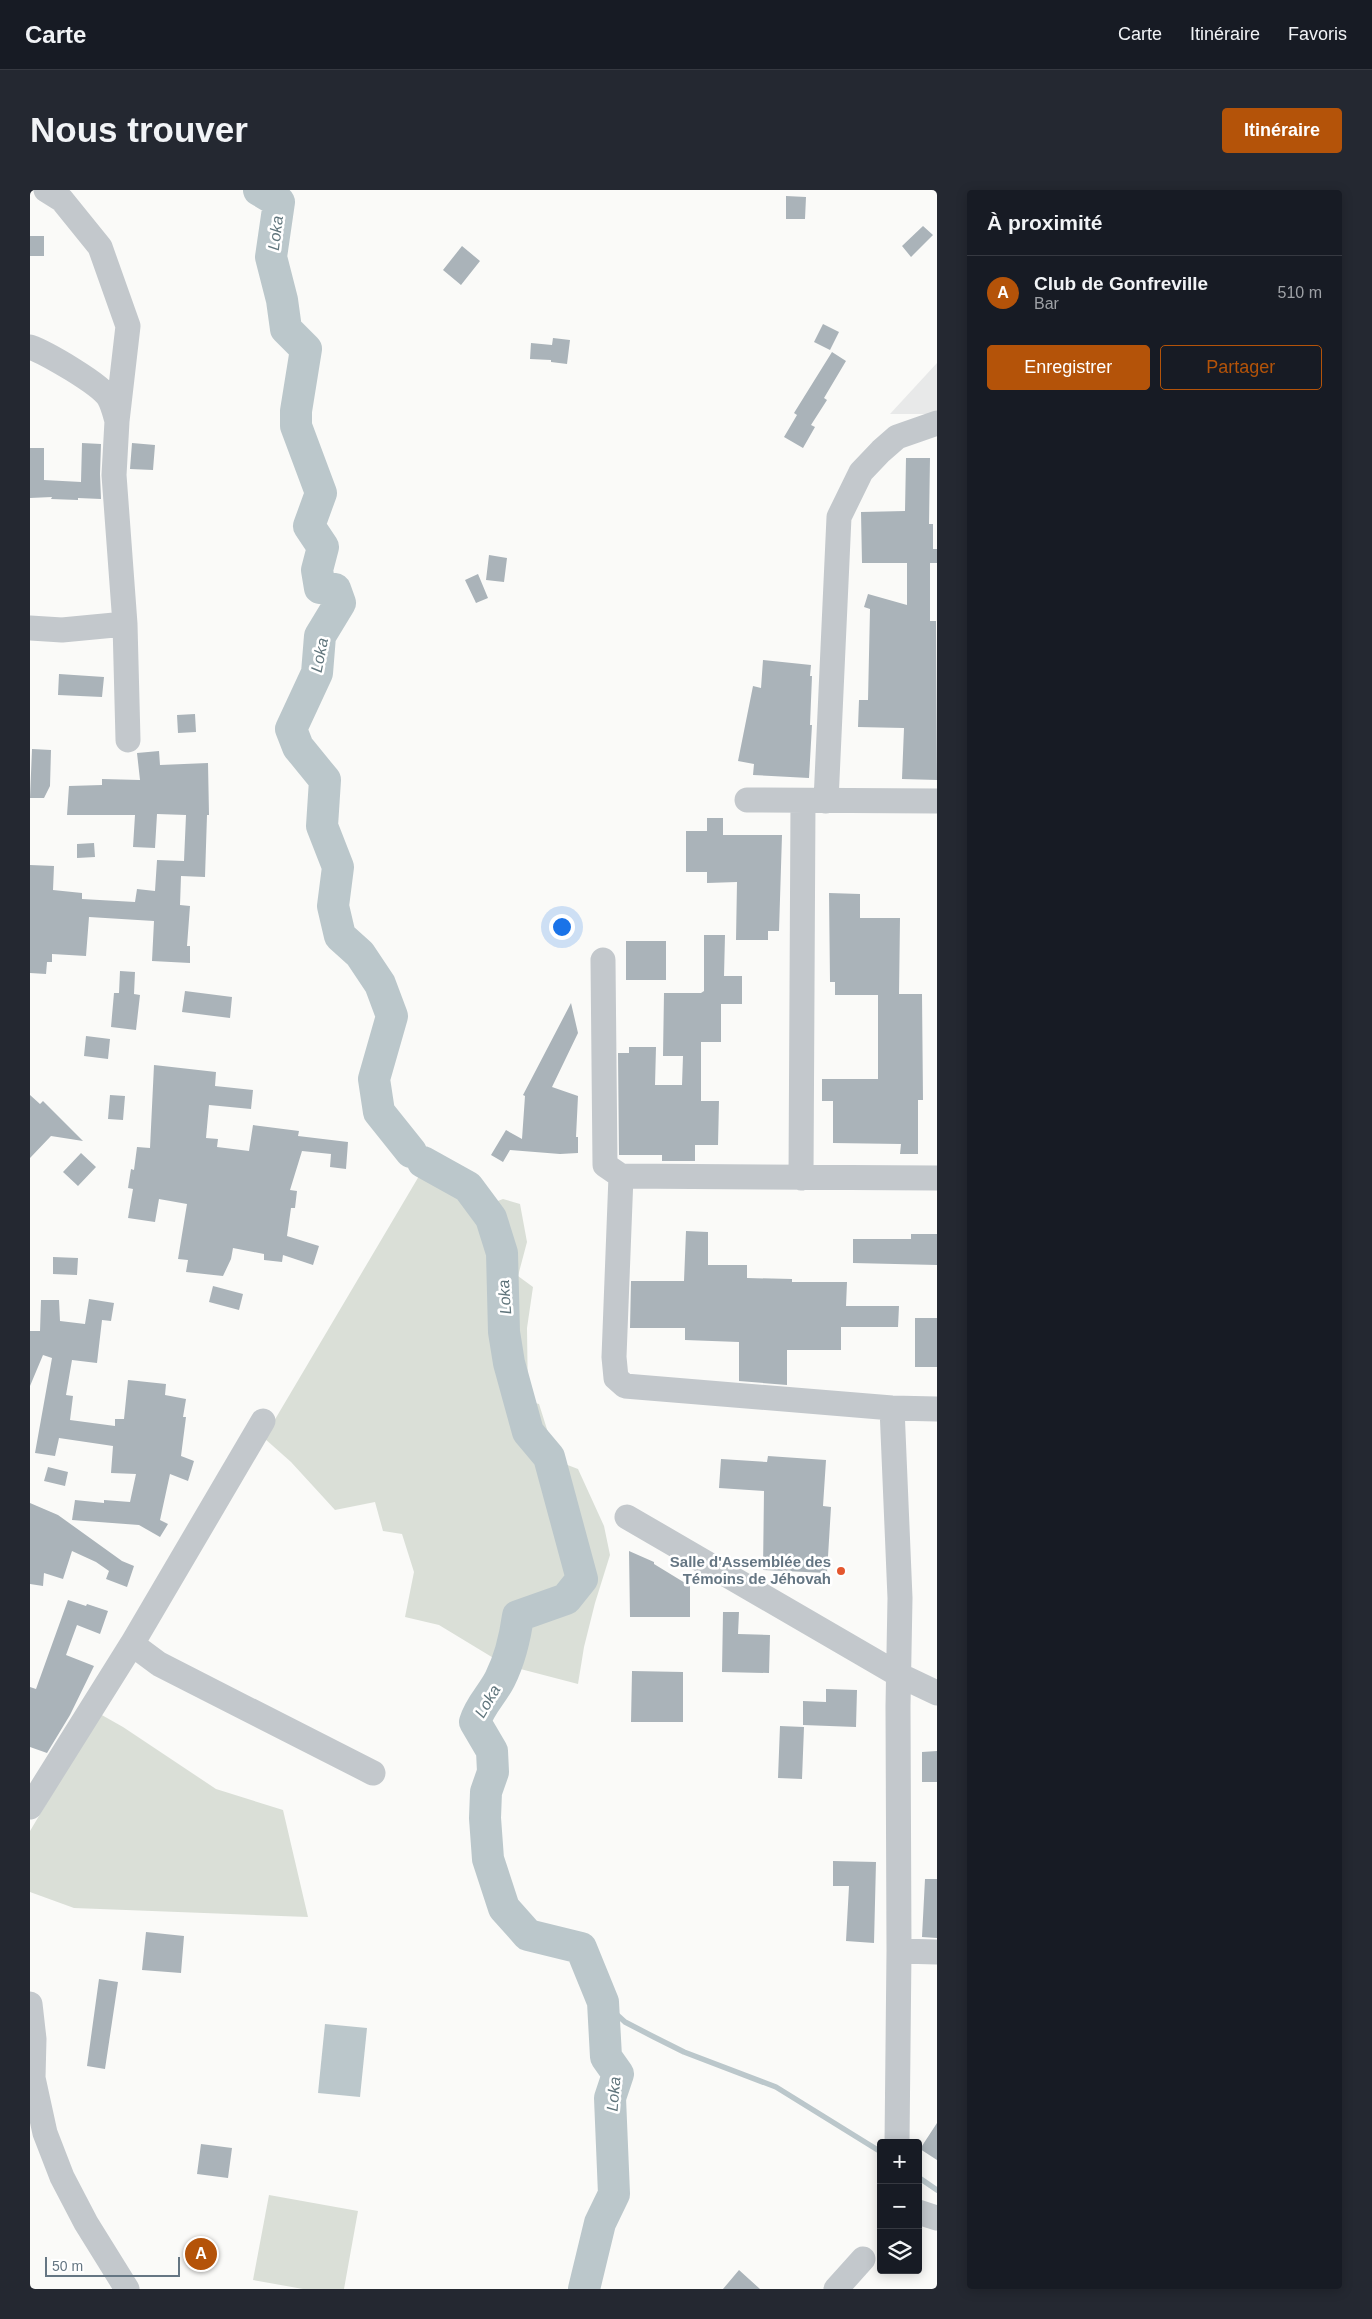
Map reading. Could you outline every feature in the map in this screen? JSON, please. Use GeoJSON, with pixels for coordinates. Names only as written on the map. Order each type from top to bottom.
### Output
{"type":"FeatureCollection","features":[{"type":"Feature","properties":{"kind":"street"},"geometry":{"type":"LineString","coordinates":[[46,190],[62,200],[100,247],[128,326],[117,421],[114,475],[125,624],[128,740]]}},
{"type":"Feature","properties":{"kind":"street"},"geometry":{"type":"LineString","coordinates":[[30,347],[92,382],[109,398],[117,421]]}},
{"type":"Feature","properties":{"kind":"street"},"geometry":{"type":"LineString","coordinates":[[801,1178],[815,801],[839,517],[861,472],[881,450],[897,437],[937,423]]}},
{"type":"Feature","properties":{"kind":"street"},"geometry":{"type":"LineString","coordinates":[[30,628],[62,630],[125,624]]}},
{"type":"Feature","properties":{"kind":"street"},"geometry":{"type":"LineString","coordinates":[[746,800],[937,801]]}},
{"type":"Feature","properties":{"kind":"street"},"geometry":{"type":"LineString","coordinates":[[603,960],[605,1165],[621,1176],[937,1178]]}},
{"type":"Feature","properties":{"kind":"street"},"geometry":{"type":"LineString","coordinates":[[621,1176],[614,1357],[616,1378],[626,1386],[892,1408],[937,1409]]}},
{"type":"Feature","properties":{"kind":"street"},"geometry":{"type":"LineString","coordinates":[[892,1408],[900,1598],[897,2139]]}},
{"type":"Feature","properties":{"kind":"street"},"geometry":{"type":"LineString","coordinates":[[30,1807],[132,1644],[263,1421]]}},
{"type":"Feature","properties":{"kind":"street"},"geometry":{"type":"LineString","coordinates":[[627,1517],[899,1675],[937,1693]]}},
{"type":"Feature","properties":{"kind":"street"},"geometry":{"type":"LineString","coordinates":[[132,1644],[159,1664],[373,1773]]}},
{"type":"Feature","properties":{"kind":"street"},"geometry":{"type":"LineString","coordinates":[[899,1951],[937,1952]]}},
{"type":"Feature","properties":{"kind":"street"},"geometry":{"type":"LineString","coordinates":[[30,2004],[34,2039],[33,2078],[45,2133],[62,2177],[82,2216],[127,2289]]}},
{"type":"Feature","properties":{"kind":"street"},"geometry":{"type":"LineString","coordinates":[[922,2213],[937,2218]]}},
{"type":"Feature","properties":{"kind":"street"},"geometry":{"type":"LineString","coordinates":[[836,2289],[863,2259]]}},
{"type":"Feature","properties":{"kind":"shaded area"},"geometry":{"type":"Polygon","coordinates":[[[937,363],[937,414],[890,414],[937,363]]]}},
{"type":"Feature","properties":{"kind":"shaded area"},"geometry":{"type":"Polygon","coordinates":[[[422,1171],[451,1186],[482,1207],[503,1199],[520,1204],[527,1242],[518,1276],[533,1287],[527,1328],[528,1401],[539,1404],[557,1461],[578,1469],[604,1526],[610,1555],[584,1647],[578,1684],[505,1665],[439,1625],[405,1617],[414,1572],[402,1534],[383,1531],[375,1502],[335,1510],[291,1462],[264,1438],[422,1171]]]}},
{"type":"Feature","properties":{"kind":"shaded area"},"geometry":{"type":"Polygon","coordinates":[[[100,1714],[123,1727],[216,1789],[283,1810],[308,1917],[74,1908],[30,1892],[30,1831],[100,1714]]]}},
{"type":"Feature","properties":{"kind":"shaded area"},"geometry":{"type":"Polygon","coordinates":[[[325,2024],[367,2028],[360,2097],[318,2093],[325,2024]]]}},
{"type":"Feature","properties":{"kind":"shaded area"},"geometry":{"type":"Polygon","coordinates":[[[269,2195],[358,2211],[344,2289],[303,2289],[253,2280],[269,2195]]]}},
{"type":"Feature","properties":{"kind":"building"},"geometry":{"type":"Polygon","coordinates":[[[786,196],[806,197],[805,219],[786,219],[786,196]]]}},
{"type":"Feature","properties":{"kind":"building"},"geometry":{"type":"Polygon","coordinates":[[[923,226],[933,235],[911,257],[902,246],[923,226]]]}},
{"type":"Feature","properties":{"kind":"building"},"geometry":{"type":"Polygon","coordinates":[[[30,236],[44,236],[44,256],[30,256],[30,236]]]}},
{"type":"Feature","properties":{"kind":"building"},"geometry":{"type":"Polygon","coordinates":[[[462,246],[480,261],[461,285],[443,270],[462,246]]]}},
{"type":"Feature","properties":{"kind":"building"},"geometry":{"type":"Polygon","coordinates":[[[823,324],[839,332],[830,350],[814,342],[823,324]]]}},
{"type":"Feature","properties":{"kind":"building"},"geometry":{"type":"Polygon","coordinates":[[[553,338],[570,340],[567,364],[551,362],[551,360],[530,359],[531,343],[552,345],[553,338]]]}},
{"type":"Feature","properties":{"kind":"building"},"geometry":{"type":"Polygon","coordinates":[[[832,352],[846,361],[824,398],[827,400],[811,425],[815,427],[803,448],[784,437],[797,415],[794,413],[832,352]]]}},
{"type":"Feature","properties":{"kind":"building"},"geometry":{"type":"Polygon","coordinates":[[[82,443],[101,444],[101,499],[30,498],[30,448],[44,448],[44,480],[81,482],[82,443]]]}},
{"type":"Feature","properties":{"kind":"building"},"geometry":{"type":"Polygon","coordinates":[[[132,443],[155,445],[153,470],[130,469],[132,443]]]}},
{"type":"Feature","properties":{"kind":"building"},"geometry":{"type":"Polygon","coordinates":[[[906,458],[930,458],[929,524],[933,524],[933,549],[937,549],[937,563],[930,563],[930,621],[936,621],[937,780],[902,779],[904,728],[858,727],[859,700],[868,700],[870,609],[864,607],[868,594],[907,605],[907,563],[862,563],[861,512],[905,511],[906,458]]]}},
{"type":"Feature","properties":{"kind":"building"},"geometry":{"type":"Polygon","coordinates":[[[489,555],[507,558],[504,582],[486,580],[489,555]]]}},
{"type":"Feature","properties":{"kind":"building"},"geometry":{"type":"Polygon","coordinates":[[[478,574],[488,598],[476,603],[465,580],[478,574]]]}},
{"type":"Feature","properties":{"kind":"building"},"geometry":{"type":"Polygon","coordinates":[[[763,660],[811,665],[810,725],[812,725],[809,778],[753,775],[754,764],[738,761],[753,686],[761,688],[763,660]]]}},
{"type":"Feature","properties":{"kind":"building"},"geometry":{"type":"Polygon","coordinates":[[[59,674],[104,677],[102,697],[58,695],[59,674]]]}},
{"type":"Feature","properties":{"kind":"building"},"geometry":{"type":"Polygon","coordinates":[[[195,714],[196,732],[178,733],[177,715],[195,714]]]}},
{"type":"Feature","properties":{"kind":"building"},"geometry":{"type":"Polygon","coordinates":[[[32,749],[51,750],[50,786],[44,798],[30,798],[32,749]]]}},
{"type":"Feature","properties":{"kind":"building"},"geometry":{"type":"Polygon","coordinates":[[[159,751],[160,765],[208,763],[209,815],[207,815],[205,877],[181,876],[180,905],[190,906],[187,946],[190,946],[190,963],[152,961],[154,921],[89,917],[86,956],[52,954],[52,962],[47,962],[46,974],[30,973],[30,865],[54,866],[53,890],[82,893],[82,899],[135,902],[137,889],[155,891],[157,860],[184,861],[186,815],[157,814],[155,848],[133,847],[135,815],[67,815],[69,786],[102,785],[102,779],[140,780],[137,753],[159,751]]]}},
{"type":"Feature","properties":{"kind":"building"},"geometry":{"type":"Polygon","coordinates":[[[707,818],[723,818],[723,835],[782,835],[779,931],[768,931],[768,940],[736,940],[737,882],[707,883],[707,872],[686,872],[686,831],[707,831],[707,818]]]}},
{"type":"Feature","properties":{"kind":"building"},"geometry":{"type":"Polygon","coordinates":[[[94,843],[95,857],[77,858],[77,844],[94,843]]]}},
{"type":"Feature","properties":{"kind":"building"},"geometry":{"type":"Polygon","coordinates":[[[829,893],[860,894],[860,918],[900,918],[899,994],[922,994],[923,1100],[918,1100],[918,1154],[900,1154],[901,1144],[833,1143],[833,1101],[822,1101],[822,1079],[878,1079],[878,995],[835,995],[835,982],[830,982],[829,893]]]}},
{"type":"Feature","properties":{"kind":"building"},"geometry":{"type":"Polygon","coordinates":[[[704,935],[725,935],[724,976],[742,976],[742,1004],[721,1004],[721,1042],[701,1042],[701,1101],[719,1101],[718,1145],[695,1145],[695,1161],[662,1161],[662,1155],[619,1155],[618,1053],[629,1053],[629,1047],[656,1047],[655,1085],[682,1085],[683,1056],[663,1056],[664,993],[701,993],[704,991],[704,935]]]}},
{"type":"Feature","properties":{"kind":"building"},"geometry":{"type":"Polygon","coordinates":[[[626,941],[666,941],[666,980],[626,980],[626,941]]]}},
{"type":"Feature","properties":{"kind":"building"},"geometry":{"type":"Polygon","coordinates":[[[120,971],[135,972],[134,994],[140,995],[136,1030],[111,1027],[114,993],[119,993],[120,971]]]}},
{"type":"Feature","properties":{"kind":"building"},"geometry":{"type":"Polygon","coordinates":[[[185,991],[232,997],[230,1018],[182,1012],[185,991]]]}},
{"type":"Feature","properties":{"kind":"building"},"geometry":{"type":"Polygon","coordinates":[[[571,1003],[578,1033],[552,1087],[578,1096],[576,1137],[578,1137],[578,1153],[560,1154],[510,1150],[503,1162],[491,1155],[506,1130],[522,1139],[525,1096],[523,1095],[571,1003]]]}},
{"type":"Feature","properties":{"kind":"building"},"geometry":{"type":"Polygon","coordinates":[[[86,1036],[110,1039],[108,1059],[84,1056],[86,1036]]]}},
{"type":"Feature","properties":{"kind":"building"},"geometry":{"type":"Polygon","coordinates":[[[154,1065],[216,1072],[215,1086],[253,1090],[251,1109],[209,1105],[206,1138],[218,1139],[217,1147],[249,1151],[253,1125],[299,1131],[298,1136],[348,1142],[346,1169],[330,1167],[331,1154],[302,1151],[290,1190],[297,1191],[295,1208],[291,1208],[287,1236],[319,1246],[313,1265],[283,1255],[282,1262],[264,1260],[264,1254],[233,1248],[231,1259],[223,1276],[186,1272],[188,1260],[178,1259],[187,1204],[159,1199],[155,1222],[128,1218],[133,1189],[128,1188],[131,1169],[134,1170],[137,1147],[150,1148],[154,1065]]]}},
{"type":"Feature","properties":{"kind":"building"},"geometry":{"type":"Polygon","coordinates":[[[30,1095],[40,1104],[43,1101],[83,1141],[51,1136],[30,1158],[30,1095]]]}},
{"type":"Feature","properties":{"kind":"building"},"geometry":{"type":"Polygon","coordinates":[[[110,1095],[125,1096],[123,1120],[108,1119],[110,1095]]]}},
{"type":"Feature","properties":{"kind":"building"},"geometry":{"type":"Polygon","coordinates":[[[81,1153],[96,1167],[78,1186],[63,1172],[81,1153]]]}},
{"type":"Feature","properties":{"kind":"building"},"geometry":{"type":"Polygon","coordinates":[[[686,1231],[708,1232],[708,1265],[747,1265],[747,1278],[792,1279],[792,1282],[847,1282],[846,1306],[899,1306],[898,1327],[841,1327],[841,1350],[787,1350],[787,1385],[739,1381],[739,1342],[685,1340],[685,1328],[630,1328],[631,1281],[684,1281],[686,1231]]]}},
{"type":"Feature","properties":{"kind":"building"},"geometry":{"type":"Polygon","coordinates":[[[911,1234],[937,1234],[937,1265],[853,1263],[853,1239],[911,1239],[911,1234]]]}},
{"type":"Feature","properties":{"kind":"building"},"geometry":{"type":"Polygon","coordinates":[[[53,1257],[78,1258],[77,1275],[53,1274],[53,1257]]]}},
{"type":"Feature","properties":{"kind":"building"},"geometry":{"type":"Polygon","coordinates":[[[213,1286],[243,1294],[239,1310],[209,1302],[213,1286]]]}},
{"type":"Feature","properties":{"kind":"building"},"geometry":{"type":"Polygon","coordinates":[[[89,1299],[114,1303],[111,1321],[102,1320],[97,1363],[72,1360],[66,1395],[73,1396],[70,1420],[115,1426],[115,1419],[124,1419],[128,1380],[166,1384],[165,1395],[186,1399],[183,1417],[186,1417],[181,1456],[194,1461],[188,1481],[170,1474],[160,1520],[168,1524],[160,1537],[139,1525],[72,1520],[75,1500],[104,1503],[104,1500],[130,1502],[136,1474],[111,1473],[113,1446],[59,1438],[55,1456],[35,1453],[52,1358],[43,1355],[30,1386],[30,1331],[40,1331],[41,1300],[59,1300],[60,1321],[85,1324],[89,1299]]]}},
{"type":"Feature","properties":{"kind":"building"},"geometry":{"type":"Polygon","coordinates":[[[915,1318],[937,1318],[937,1367],[915,1367],[915,1318]]]}},
{"type":"Feature","properties":{"kind":"building"},"geometry":{"type":"Polygon","coordinates":[[[768,1456],[826,1460],[823,1506],[831,1507],[827,1573],[763,1570],[764,1491],[719,1488],[721,1459],[767,1462],[768,1456]]]}},
{"type":"Feature","properties":{"kind":"building"},"geometry":{"type":"Polygon","coordinates":[[[48,1467],[68,1472],[65,1486],[44,1481],[48,1467]]]}},
{"type":"Feature","properties":{"kind":"building"},"geometry":{"type":"Polygon","coordinates":[[[30,1503],[58,1515],[122,1561],[134,1566],[127,1587],[106,1579],[109,1571],[96,1562],[72,1551],[63,1579],[44,1573],[43,1586],[30,1584],[30,1503]]]}},
{"type":"Feature","properties":{"kind":"building"},"geometry":{"type":"Polygon","coordinates":[[[629,1551],[654,1562],[654,1564],[690,1586],[690,1617],[630,1617],[629,1551]]]}},
{"type":"Feature","properties":{"kind":"building"},"geometry":{"type":"Polygon","coordinates":[[[68,1600],[108,1611],[100,1634],[77,1625],[66,1655],[94,1666],[70,1715],[47,1753],[30,1747],[30,1687],[36,1689],[68,1600]]]}},
{"type":"Feature","properties":{"kind":"building"},"geometry":{"type":"Polygon","coordinates":[[[723,1612],[739,1612],[738,1634],[770,1635],[769,1673],[722,1672],[723,1612]]]}},
{"type":"Feature","properties":{"kind":"building"},"geometry":{"type":"Polygon","coordinates":[[[632,1671],[683,1672],[683,1722],[631,1722],[632,1671]]]}},
{"type":"Feature","properties":{"kind":"building"},"geometry":{"type":"Polygon","coordinates":[[[826,1689],[857,1690],[856,1727],[803,1725],[803,1701],[826,1702],[826,1689]]]}},
{"type":"Feature","properties":{"kind":"building"},"geometry":{"type":"Polygon","coordinates":[[[780,1726],[804,1727],[802,1779],[778,1778],[780,1726]]]}},
{"type":"Feature","properties":{"kind":"building"},"geometry":{"type":"Polygon","coordinates":[[[937,1751],[937,1782],[922,1782],[922,1752],[937,1751]]]}},
{"type":"Feature","properties":{"kind":"building"},"geometry":{"type":"Polygon","coordinates":[[[833,1861],[876,1862],[874,1943],[846,1941],[849,1886],[833,1886],[833,1861]]]}},
{"type":"Feature","properties":{"kind":"building"},"geometry":{"type":"Polygon","coordinates":[[[925,1879],[937,1879],[937,1938],[922,1937],[925,1879]]]}},
{"type":"Feature","properties":{"kind":"building"},"geometry":{"type":"Polygon","coordinates":[[[146,1932],[184,1936],[181,1973],[142,1970],[146,1932]]]}},
{"type":"Feature","properties":{"kind":"building"},"geometry":{"type":"Polygon","coordinates":[[[99,1979],[118,1982],[105,2069],[87,2066],[99,1979]]]}},
{"type":"Feature","properties":{"kind":"building"},"geometry":{"type":"Polygon","coordinates":[[[937,2123],[937,2160],[922,2150],[922,2146],[937,2123]]]}},
{"type":"Feature","properties":{"kind":"building"},"geometry":{"type":"Polygon","coordinates":[[[201,2144],[232,2148],[228,2178],[197,2174],[201,2144]]]}},
{"type":"Feature","properties":{"kind":"building"},"geometry":{"type":"Polygon","coordinates":[[[739,2270],[760,2289],[723,2289],[739,2270]]]}},
{"type":"Feature","properties":{"kind":"waterway","name":"Loka"},"geometry":{"type":"LineString","coordinates":[[259,190],[279,202],[271,257],[282,300],[286,329],[306,349],[296,411],[296,426],[321,493],[309,526],[323,547],[317,570],[320,588],[335,589],[340,603],[320,636],[317,673],[291,729],[298,747],[325,780],[322,826],[338,867],[333,906],[340,936],[360,954],[380,984],[392,1016],[374,1079],[379,1112],[411,1152]]}},
{"type":"Feature","properties":{"kind":"waterway","name":"Loka"},"geometry":{"type":"LineString","coordinates":[[423,1162],[468,1187],[491,1218],[502,1253],[504,1332],[509,1363],[528,1432],[549,1457],[582,1579],[566,1599],[518,1616],[507,1664],[475,1722],[492,1751],[493,1772],[486,1792],[485,1818],[488,1859],[504,1908],[528,1935],[581,1948],[603,2002],[606,2057],[618,2074],[610,2098],[614,2194],[600,2223],[584,2289]]}},
{"type":"Feature","properties":{"kind":"waterway"},"geometry":{"type":"LineString","coordinates":[[603,2002],[625,2022],[684,2052],[776,2087],[877,2150]]}},
{"type":"Feature","properties":{"kind":"waterway"},"geometry":{"type":"LineString","coordinates":[[922,2180],[937,2190]]}},
{"type":"Feature","properties":{"kind":"place","name":"Salle d'Assemblée des Témoins de Jéhovah"},"geometry":{"type":"Point","coordinates":[841,1571]}},
{"type":"Feature","properties":{"kind":"place","name":"Club de Gonfreville"},"geometry":{"type":"Point","coordinates":[201,2254]}}]}
